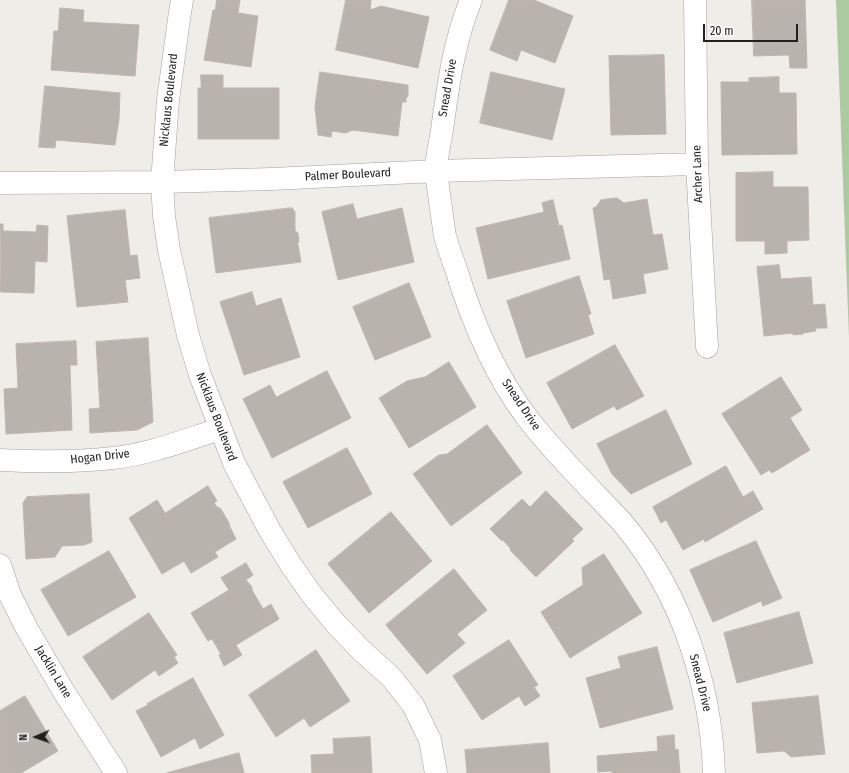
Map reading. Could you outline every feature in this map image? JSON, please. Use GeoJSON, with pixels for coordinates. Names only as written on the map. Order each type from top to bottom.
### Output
{"type":"FeatureCollection","features":[{"type":"Feature","properties":{"kind":"street","name":"Nicklaus Boulevard"},"geometry":{"type":"LineString","coordinates":[[182,0],[178,19],[168,100],[162,182],[164,216],[169,250],[188,335],[200,375],[234,463],[270,531],[312,595],[336,624],[362,651],[391,677],[413,705],[430,740],[436,773]]}},
{"type":"Feature","properties":{"kind":"street","name":"Snead Drive"},"geometry":{"type":"LineString","coordinates":[[471,0],[464,15],[455,50],[447,92],[436,171],[445,235],[468,307],[482,340],[502,379],[526,417],[548,444],[625,526],[646,555],[664,585],[683,623],[697,662],[707,702],[713,741],[714,773]]}},
{"type":"Feature","properties":{"kind":"street","name":"Archer Lane"},"geometry":{"type":"LineString","coordinates":[[695,0],[697,164],[707,347]]}},
{"type":"Feature","properties":{"kind":"street","name":"Palmer Boulevard"},"geometry":{"type":"LineString","coordinates":[[0,183],[162,182],[272,179],[436,171],[697,164]]}},
{"type":"Feature","properties":{"kind":"street","name":"Hogan Drive"},"geometry":{"type":"LineString","coordinates":[[0,460],[42,462],[114,458],[150,450],[220,429]]}},
{"type":"Feature","properties":{"kind":"street","name":"Jacklin Lane"},"geometry":{"type":"LineString","coordinates":[[0,565],[10,595],[26,628],[64,692],[116,773]]}},
{"type":"Feature","properties":{"kind":"green space"},"geometry":{"type":"Polygon","coordinates":[[[836,0],[849,0],[849,338],[836,0]]]}},
{"type":"Feature","properties":{"kind":"building"},"geometry":{"type":"Polygon","coordinates":[[[217,0],[240,0],[238,13],[258,16],[251,67],[204,60],[213,10],[215,10],[217,0]]]}},
{"type":"Feature","properties":{"kind":"building"},"geometry":{"type":"Polygon","coordinates":[[[346,0],[371,0],[370,10],[381,6],[429,17],[418,68],[336,50],[346,0]]]}},
{"type":"Feature","properties":{"kind":"building"},"geometry":{"type":"Polygon","coordinates":[[[509,0],[534,0],[573,16],[555,63],[521,50],[517,61],[490,50],[509,0]]]}},
{"type":"Feature","properties":{"kind":"building"},"geometry":{"type":"Polygon","coordinates":[[[752,0],[805,0],[807,68],[790,68],[789,55],[754,56],[752,0]]]}},
{"type":"Feature","properties":{"kind":"building"},"geometry":{"type":"Polygon","coordinates":[[[60,8],[84,10],[83,22],[139,25],[135,76],[51,70],[54,31],[58,31],[60,8]]]}},
{"type":"Feature","properties":{"kind":"building"},"geometry":{"type":"Polygon","coordinates":[[[664,55],[666,134],[611,135],[609,56],[664,55]]]}},
{"type":"Feature","properties":{"kind":"building"},"geometry":{"type":"Polygon","coordinates":[[[320,72],[408,85],[408,96],[406,98],[406,102],[402,102],[398,136],[353,130],[346,133],[332,131],[331,137],[318,135],[315,107],[320,72]]]}},
{"type":"Feature","properties":{"kind":"building"},"geometry":{"type":"Polygon","coordinates":[[[491,72],[565,89],[552,140],[480,123],[491,72]]]}},
{"type":"Feature","properties":{"kind":"building"},"geometry":{"type":"Polygon","coordinates":[[[201,75],[223,75],[223,88],[279,88],[279,139],[198,139],[198,88],[201,88],[201,75]]]}},
{"type":"Feature","properties":{"kind":"building"},"geometry":{"type":"Polygon","coordinates":[[[779,77],[779,93],[796,93],[797,154],[722,155],[721,82],[749,82],[749,78],[779,77]]]}},
{"type":"Feature","properties":{"kind":"building"},"geometry":{"type":"Polygon","coordinates":[[[45,86],[120,93],[119,119],[115,145],[56,140],[55,148],[39,147],[45,86]]]}},
{"type":"Feature","properties":{"kind":"building"},"geometry":{"type":"Polygon","coordinates":[[[773,172],[773,187],[808,187],[809,240],[787,241],[787,253],[765,254],[765,241],[736,241],[736,173],[773,172]]]}},
{"type":"Feature","properties":{"kind":"building"},"geometry":{"type":"Polygon","coordinates":[[[617,198],[624,203],[647,199],[653,235],[662,234],[668,269],[643,274],[646,293],[613,299],[610,279],[604,280],[593,208],[596,207],[601,200],[617,198]]]}},
{"type":"Feature","properties":{"kind":"building"},"geometry":{"type":"Polygon","coordinates":[[[553,200],[559,226],[562,225],[570,259],[488,279],[476,228],[544,212],[542,203],[553,200]]]}},
{"type":"Feature","properties":{"kind":"building"},"geometry":{"type":"Polygon","coordinates":[[[353,204],[357,219],[402,208],[414,262],[338,280],[322,212],[353,204]]]}},
{"type":"Feature","properties":{"kind":"building"},"geometry":{"type":"Polygon","coordinates":[[[292,208],[295,212],[295,231],[298,233],[299,241],[297,245],[301,262],[216,273],[209,218],[292,208]]]}},
{"type":"Feature","properties":{"kind":"building"},"geometry":{"type":"Polygon","coordinates":[[[125,210],[130,256],[137,255],[140,278],[125,280],[128,302],[77,307],[67,216],[125,210]]]}},
{"type":"Feature","properties":{"kind":"building"},"geometry":{"type":"Polygon","coordinates":[[[0,224],[3,224],[3,231],[36,232],[37,225],[48,226],[47,262],[35,261],[34,293],[1,292],[0,224]]]}},
{"type":"Feature","properties":{"kind":"building"},"geometry":{"type":"Polygon","coordinates":[[[779,265],[781,279],[811,277],[813,305],[825,304],[827,328],[815,328],[816,331],[803,334],[793,335],[793,333],[764,336],[757,267],[779,265]]]}},
{"type":"Feature","properties":{"kind":"building"},"geometry":{"type":"Polygon","coordinates":[[[579,276],[591,314],[588,315],[594,334],[526,358],[507,301],[579,276]]]}},
{"type":"Feature","properties":{"kind":"building"},"geometry":{"type":"Polygon","coordinates":[[[409,283],[431,337],[375,360],[353,307],[409,283]]]}},
{"type":"Feature","properties":{"kind":"building"},"geometry":{"type":"Polygon","coordinates":[[[252,292],[256,306],[281,298],[300,357],[244,375],[220,302],[252,292]]]}},
{"type":"Feature","properties":{"kind":"building"},"geometry":{"type":"Polygon","coordinates":[[[148,338],[153,422],[137,430],[90,433],[89,409],[100,408],[96,342],[148,338]]]}},
{"type":"Feature","properties":{"kind":"building"},"geometry":{"type":"Polygon","coordinates":[[[76,341],[77,365],[70,365],[72,430],[6,434],[4,389],[18,388],[16,344],[76,341]]]}},
{"type":"Feature","properties":{"kind":"building"},"geometry":{"type":"Polygon","coordinates":[[[615,345],[644,396],[617,410],[614,406],[572,429],[547,383],[615,345]]]}},
{"type":"Feature","properties":{"kind":"building"},"geometry":{"type":"Polygon","coordinates":[[[449,362],[476,407],[409,448],[379,398],[407,381],[425,377],[449,362]]]}},
{"type":"Feature","properties":{"kind":"building"},"geometry":{"type":"Polygon","coordinates":[[[327,371],[351,418],[272,458],[243,399],[270,385],[276,397],[327,371]]]}},
{"type":"Feature","properties":{"kind":"building"},"geometry":{"type":"Polygon","coordinates":[[[781,377],[802,410],[790,418],[810,450],[772,473],[769,470],[761,475],[722,414],[781,377]]]}},
{"type":"Feature","properties":{"kind":"building"},"geometry":{"type":"Polygon","coordinates":[[[666,410],[692,464],[631,494],[612,474],[597,444],[666,410]]]}},
{"type":"Feature","properties":{"kind":"building"},"geometry":{"type":"Polygon","coordinates":[[[487,425],[522,473],[451,526],[413,474],[439,455],[447,454],[487,425]]]}},
{"type":"Feature","properties":{"kind":"building"},"geometry":{"type":"Polygon","coordinates":[[[347,448],[372,494],[308,528],[283,482],[347,448]]]}},
{"type":"Feature","properties":{"kind":"building"},"geometry":{"type":"Polygon","coordinates":[[[726,466],[743,497],[753,491],[763,509],[705,542],[704,539],[683,550],[666,520],[661,523],[653,507],[726,466]]]}},
{"type":"Feature","properties":{"kind":"building"},"geometry":{"type":"Polygon","coordinates":[[[208,486],[217,501],[214,503],[221,509],[236,539],[215,552],[218,557],[191,573],[184,561],[162,574],[129,518],[157,500],[165,513],[208,486]]]}},
{"type":"Feature","properties":{"kind":"building"},"geometry":{"type":"Polygon","coordinates":[[[546,491],[583,529],[572,539],[574,541],[536,577],[510,550],[511,549],[503,540],[502,541],[490,529],[522,499],[530,507],[546,491]]]}},
{"type":"Feature","properties":{"kind":"building"},"geometry":{"type":"Polygon","coordinates":[[[89,494],[92,542],[84,545],[62,546],[55,557],[26,559],[23,503],[27,497],[89,494]]]}},
{"type":"Feature","properties":{"kind":"building"},"geometry":{"type":"Polygon","coordinates":[[[391,512],[432,561],[369,613],[328,564],[391,512]]]}},
{"type":"Feature","properties":{"kind":"building"},"geometry":{"type":"Polygon","coordinates":[[[756,541],[782,598],[763,606],[761,601],[713,622],[690,570],[756,541]]]}},
{"type":"Feature","properties":{"kind":"building"},"geometry":{"type":"Polygon","coordinates":[[[109,551],[136,597],[68,636],[41,590],[109,551]]]}},
{"type":"Feature","properties":{"kind":"building"},"geometry":{"type":"Polygon","coordinates":[[[604,554],[642,613],[570,658],[541,612],[583,585],[582,568],[604,554]]]}},
{"type":"Feature","properties":{"kind":"building"},"geometry":{"type":"Polygon","coordinates":[[[246,563],[253,575],[246,580],[252,587],[252,590],[263,609],[271,604],[279,619],[236,645],[242,655],[224,666],[219,655],[221,654],[212,639],[208,641],[191,613],[229,590],[221,578],[246,563]]]}},
{"type":"Feature","properties":{"kind":"building"},"geometry":{"type":"Polygon","coordinates":[[[454,569],[487,610],[457,634],[465,643],[427,674],[386,625],[454,569]]]}},
{"type":"Feature","properties":{"kind":"building"},"geometry":{"type":"Polygon","coordinates":[[[799,612],[813,663],[737,683],[724,633],[799,612]]]}},
{"type":"Feature","properties":{"kind":"building"},"geometry":{"type":"Polygon","coordinates":[[[149,613],[177,655],[174,657],[178,663],[159,676],[155,670],[112,700],[83,657],[149,613]]]}},
{"type":"Feature","properties":{"kind":"building"},"geometry":{"type":"Polygon","coordinates":[[[509,640],[538,685],[534,687],[540,696],[525,706],[519,696],[482,720],[453,676],[509,640]]]}},
{"type":"Feature","properties":{"kind":"building"},"geometry":{"type":"Polygon","coordinates":[[[657,647],[673,709],[600,728],[586,678],[621,668],[618,657],[657,647]]]}},
{"type":"Feature","properties":{"kind":"building"},"geometry":{"type":"Polygon","coordinates":[[[316,650],[350,701],[310,727],[304,718],[276,737],[249,695],[316,650]]]}},
{"type":"Feature","properties":{"kind":"building"},"geometry":{"type":"Polygon","coordinates":[[[193,678],[224,735],[200,749],[195,738],[161,757],[136,711],[193,678]]]}},
{"type":"Feature","properties":{"kind":"building"},"geometry":{"type":"Polygon","coordinates":[[[25,696],[58,751],[21,773],[0,773],[0,711],[25,696]]]}},
{"type":"Feature","properties":{"kind":"building"},"geometry":{"type":"Polygon","coordinates":[[[818,696],[825,754],[791,757],[784,751],[757,753],[752,703],[818,696]]]}},
{"type":"Feature","properties":{"kind":"building"},"geometry":{"type":"Polygon","coordinates":[[[674,735],[675,750],[678,749],[680,773],[598,772],[597,756],[658,751],[657,737],[674,735]]]}},
{"type":"Feature","properties":{"kind":"building"},"geometry":{"type":"Polygon","coordinates":[[[370,737],[372,773],[312,773],[311,755],[334,754],[333,739],[370,737]]]}},
{"type":"Feature","properties":{"kind":"building"},"geometry":{"type":"Polygon","coordinates":[[[548,743],[550,773],[467,773],[465,750],[548,743]]]}},
{"type":"Feature","properties":{"kind":"building"},"geometry":{"type":"Polygon","coordinates":[[[239,753],[244,773],[167,773],[239,753]]]}}]}
